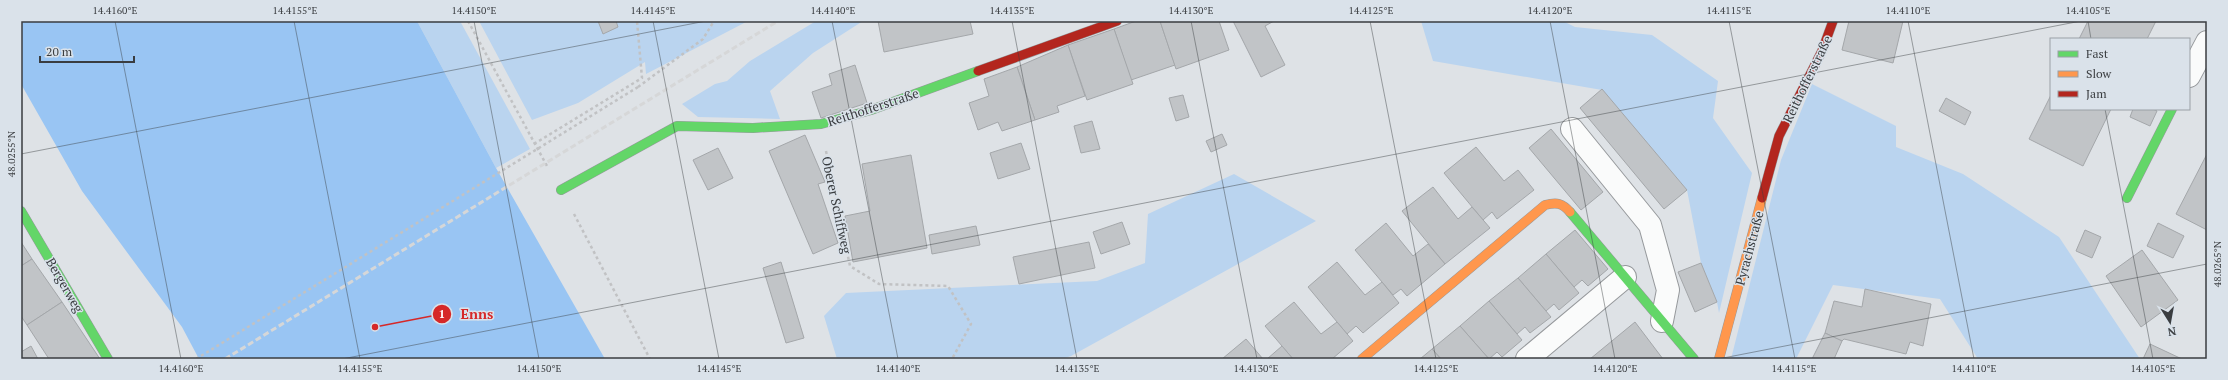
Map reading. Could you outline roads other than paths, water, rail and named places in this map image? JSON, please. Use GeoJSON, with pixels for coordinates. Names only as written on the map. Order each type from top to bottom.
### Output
{"type":"FeatureCollection","features":[{"type":"Feature","properties":{"kind":"street","name":"Reithofferstraße"},"geometry":{"type":"LineString","coordinates":[[561,190],[677,126],[695,125],[753,128],[821,124],[871,110],[1117,21]]}},
{"type":"Feature","properties":{"kind":"street","name":"Reithofferstraße"},"geometry":{"type":"LineString","coordinates":[[1779,136],[1822,51],[1833,21]]}},
{"type":"Feature","properties":{"kind":"street"},"geometry":{"type":"LineString","coordinates":[[2190,74],[2207,42]]}},
{"type":"Feature","properties":{"kind":"street"},"geometry":{"type":"LineString","coordinates":[[2127,198],[2171,110]]}},
{"type":"Feature","properties":{"kind":"street"},"geometry":{"type":"LineString","coordinates":[[1572,129],[1650,224],[1668,290],[1662,321]]}},
{"type":"Feature","properties":{"kind":"street","name":"Pyrachstraße"},"geometry":{"type":"LineString","coordinates":[[1719,359],[1779,136]]}},
{"type":"Feature","properties":{"kind":"street"},"geometry":{"type":"LineString","coordinates":[[1362,359],[1545,206],[1555,202],[1564,205],[1694,359]]}},
{"type":"Feature","properties":{"kind":"street","name":"Bergerweg"},"geometry":{"type":"LineString","coordinates":[[21,211],[108,359]]}},
{"type":"Feature","properties":{"kind":"street"},"geometry":{"type":"LineString","coordinates":[[1527,359],[1625,277]]}},
{"type":"Feature","properties":{"kind":"water"},"geometry":{"type":"Polygon","coordinates":[[[21,21],[417,21],[496,168],[605,359],[199,359],[182,327],[82,191],[21,84],[21,21]]]}},
{"type":"Feature","properties":{"kind":"railway"},"geometry":{"type":"LineString","coordinates":[[225,359],[778,21]]}},
{"type":"Feature","properties":{"kind":"place","name":"Enns"},"geometry":{"type":"Point","coordinates":[375,327]}}]}
